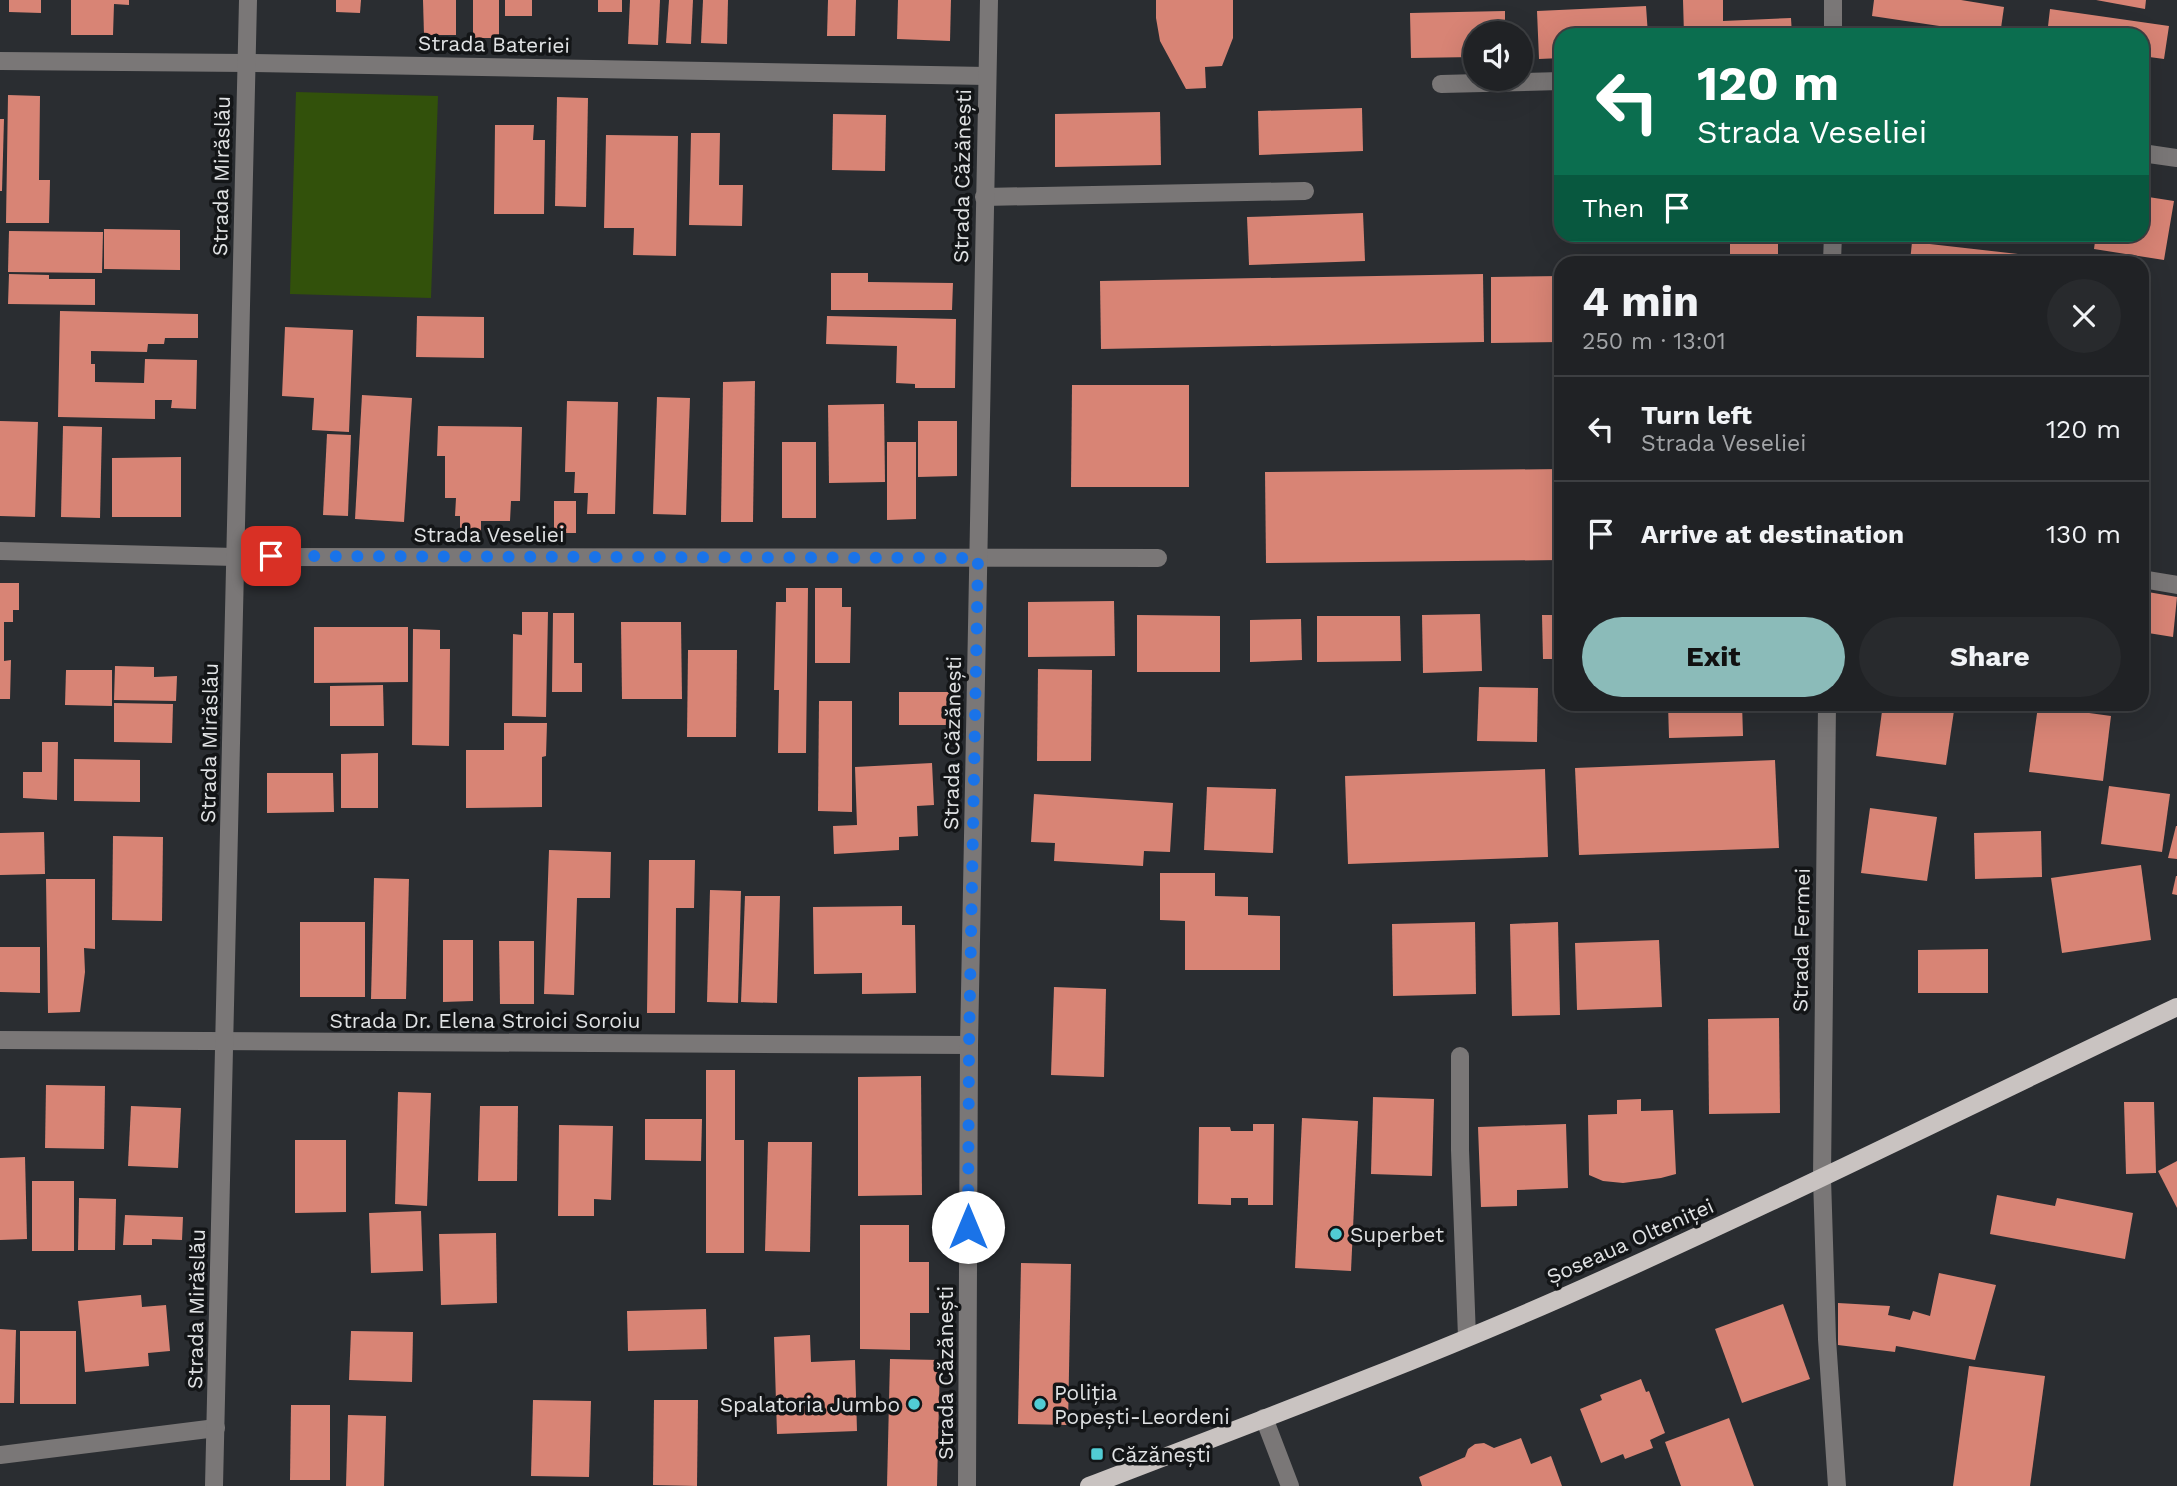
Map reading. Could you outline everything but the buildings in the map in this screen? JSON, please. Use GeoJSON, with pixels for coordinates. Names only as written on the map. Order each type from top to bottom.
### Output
{"type":"FeatureCollection","features":[{"type":"Feature","properties":{"kind":"main road","name":"Șoseaua Olteniței"},"geometry":{"type":"LineString","coordinates":[[1090,1486],[1559,1299],[1822,1178],[2177,1007]]}},
{"type":"Feature","properties":{"kind":"street","name":"Strada Mirăslău"},"geometry":{"type":"LineString","coordinates":[[214,1486],[248,0]]}},
{"type":"Feature","properties":{"kind":"street","name":"Strada Căzănești"},"geometry":{"type":"LineString","coordinates":[[967,1486],[969,1045],[989,0]]}},
{"type":"Feature","properties":{"kind":"street"},"geometry":{"type":"LineString","coordinates":[[1833,0],[1833,28]]}},
{"type":"Feature","properties":{"kind":"street","name":"Strada Bateriei"},"geometry":{"type":"LineString","coordinates":[[0,61],[987,76]]}},
{"type":"Feature","properties":{"kind":"street"},"geometry":{"type":"LineString","coordinates":[[1441,84],[1554,81]]}},
{"type":"Feature","properties":{"kind":"street"},"geometry":{"type":"LineString","coordinates":[[2149,154],[2177,158]]}},
{"type":"Feature","properties":{"kind":"street"},"geometry":{"type":"LineString","coordinates":[[984,197],[1305,191]]}},
{"type":"Feature","properties":{"kind":"street","name":"Strada Veseliei"},"geometry":{"type":"LineString","coordinates":[[0,551],[235,556],[1158,558]]}},
{"type":"Feature","properties":{"kind":"street"},"geometry":{"type":"LineString","coordinates":[[2149,580],[2177,585]]}},
{"type":"Feature","properties":{"kind":"street","name":"Strada Fermei"},"geometry":{"type":"LineString","coordinates":[[1827,711],[1822,1178],[1824,1272],[1838,1486]]}},
{"type":"Feature","properties":{"kind":"street","name":"Strada Dr. Elena Stroici Soroiu"},"geometry":{"type":"LineString","coordinates":[[0,1040],[969,1045]]}},
{"type":"Feature","properties":{"kind":"street"},"geometry":{"type":"LineString","coordinates":[[1460,1056],[1460,1150],[1467,1337]]}},
{"type":"Feature","properties":{"kind":"street"},"geometry":{"type":"LineString","coordinates":[[1264,1418],[1290,1486]]}},
{"type":"Feature","properties":{"kind":"street"},"geometry":{"type":"LineString","coordinates":[[0,1455],[216,1428]]}},
{"type":"Feature","properties":{"kind":"green space"},"geometry":{"type":"Polygon","coordinates":[[[296,92],[438,96],[431,298],[290,294],[296,92]]]}},
{"type":"Feature","properties":{"kind":"place","name":"Superbet"},"geometry":{"type":"Point","coordinates":[1336,1234]}},
{"type":"Feature","properties":{"kind":"place","name":"Spalatoria Jumbo"},"geometry":{"type":"Point","coordinates":[914,1404]}},
{"type":"Feature","properties":{"kind":"place","name":"Poliția Popești-Leordeni"},"geometry":{"type":"Point","coordinates":[1040,1404]}},
{"type":"Feature","properties":{"kind":"place","name":"Căzănești"},"geometry":{"type":"Point","coordinates":[1097,1454]}},
{"type":"Feature","properties":{"kind":"route"},"geometry":{"type":"LineString","coordinates":[[271,556],[978,558],[968,1227]]}}]}
